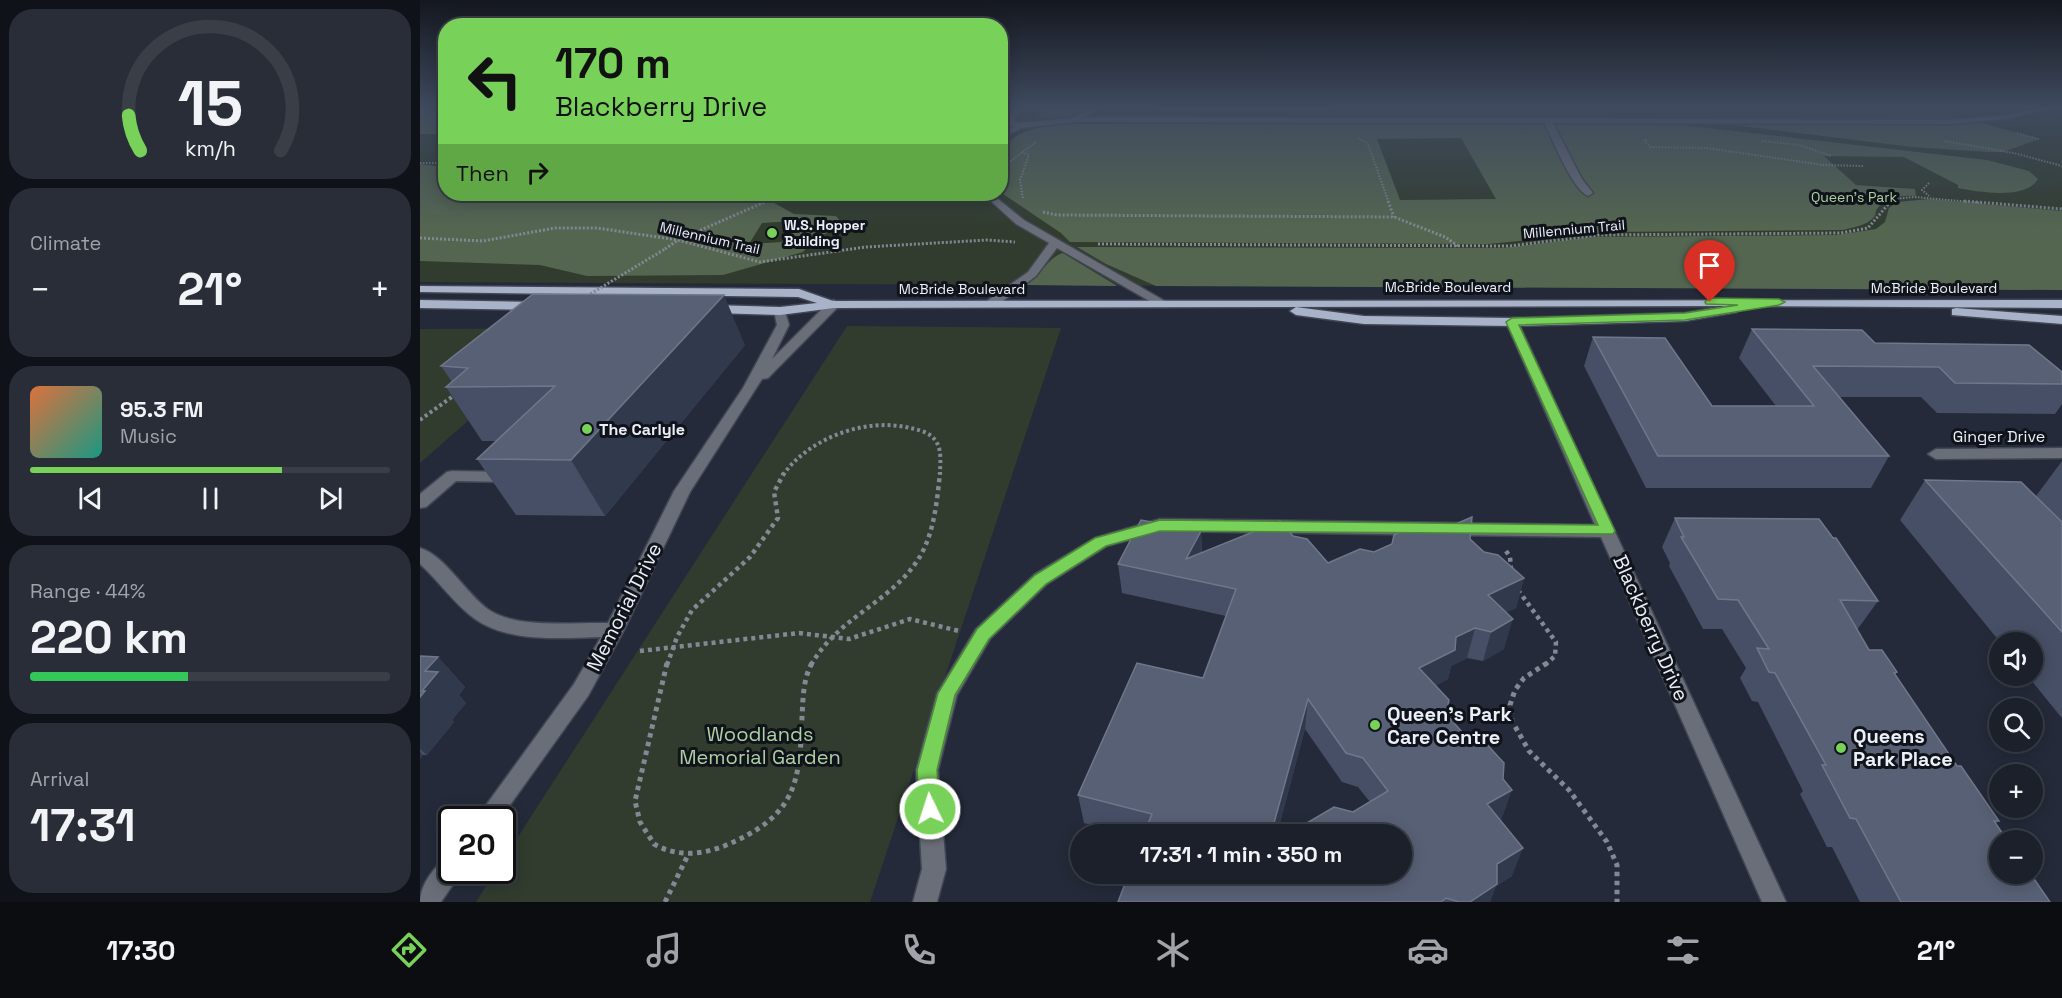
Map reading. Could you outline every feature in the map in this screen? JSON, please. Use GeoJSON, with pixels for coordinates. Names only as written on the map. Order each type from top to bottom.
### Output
{"type":"FeatureCollection","features":[{"type":"Feature","properties":{"kind":"main road","name":"McBride Boulevard"},"geometry":{"type":"LineString","coordinates":[[420,289],[799,293],[834,303]]}},
{"type":"Feature","properties":{"kind":"main road","name":"McBride Boulevard"},"geometry":{"type":"LineString","coordinates":[[698,309],[780,311],[834,303],[1248,304],[1492,301],[2062,304]]}},
{"type":"Feature","properties":{"kind":"main road"},"geometry":{"type":"LineString","coordinates":[[1248,304],[1364,320],[1512,322],[1685,316],[1779,302]]}},
{"type":"Feature","properties":{"kind":"main road"},"geometry":{"type":"LineString","coordinates":[[1848,302],[2062,320]]}},
{"type":"Feature","properties":{"kind":"main road"},"geometry":{"type":"LineString","coordinates":[[420,304],[545,306]]}},
{"type":"Feature","properties":{"kind":"street"},"geometry":{"type":"LineString","coordinates":[[1562,148],[1578,180],[1588,193]]}},
{"type":"Feature","properties":{"kind":"street"},"geometry":{"type":"LineString","coordinates":[[995,201],[1020,222],[1164,304]]}},
{"type":"Feature","properties":{"kind":"street"},"geometry":{"type":"LineString","coordinates":[[991,303],[1032,274],[1055,243]]}},
{"type":"Feature","properties":{"kind":"street","name":"Memorial Drive"},"geometry":{"type":"LineString","coordinates":[[750,388],[834,303]]}},
{"type":"Feature","properties":{"kind":"street","name":"Memorial Drive"},"geometry":{"type":"LineString","coordinates":[[496,806],[581,690],[615,630],[682,491],[750,388],[783,325],[780,311]]}},
{"type":"Feature","properties":{"kind":"street","name":"Blackberry Drive"},"geometry":{"type":"LineString","coordinates":[[1512,322],[1774,902]]}},
{"type":"Feature","properties":{"kind":"street","name":"Ginger Drive"},"geometry":{"type":"LineString","coordinates":[[1936,454],[2062,453]]}},
{"type":"Feature","properties":{"kind":"street"},"geometry":{"type":"LineString","coordinates":[[420,503],[452,476],[530,478]]}},
{"type":"Feature","properties":{"kind":"street"},"geometry":{"type":"LineString","coordinates":[[925,902],[934,869],[927,770],[947,693],[983,634],[1041,579],[1101,542],[1160,525],[1608,531]]}},
{"type":"Feature","properties":{"kind":"street"},"geometry":{"type":"LineString","coordinates":[[420,554],[484,616],[499,622],[526,627],[615,630]]}},
{"type":"Feature","properties":{"kind":"street"},"geometry":{"type":"LineString","coordinates":[[426,902],[439,884]]}},
{"type":"Feature","properties":{"kind":"path"},"geometry":{"type":"LineString","coordinates":[[1008,163],[1028,148]]}},
{"type":"Feature","properties":{"kind":"path"},"geometry":{"type":"LineString","coordinates":[[1369,148],[1394,217]]}},
{"type":"Feature","properties":{"kind":"path"},"geometry":{"type":"LineString","coordinates":[[1708,148],[1823,165],[1863,166]]}},
{"type":"Feature","properties":{"kind":"path"},"geometry":{"type":"LineString","coordinates":[[1809,148],[1831,156]]}},
{"type":"Feature","properties":{"kind":"path"},"geometry":{"type":"LineString","coordinates":[[1987,148],[2062,166]]}},
{"type":"Feature","properties":{"kind":"path"},"geometry":{"type":"LineString","coordinates":[[1022,152],[1029,155],[1020,180],[1021,196],[1026,205]]}},
{"type":"Feature","properties":{"kind":"path"},"geometry":{"type":"LineString","coordinates":[[420,163],[438,163]]}},
{"type":"Feature","properties":{"kind":"path"},"geometry":{"type":"LineString","coordinates":[[1929,183],[1922,190],[1929,197]]}},
{"type":"Feature","properties":{"kind":"path","name":"Millennium Trail"},"geometry":{"type":"LineString","coordinates":[[1096,244],[1509,246],[1600,234],[1841,233],[1868,228],[1893,200],[1929,197],[2062,209]]}},
{"type":"Feature","properties":{"kind":"path"},"geometry":{"type":"LineString","coordinates":[[587,297],[678,240],[767,201]]}},
{"type":"Feature","properties":{"kind":"path"},"geometry":{"type":"LineString","coordinates":[[1039,212],[1056,215],[1394,217],[1445,237],[1459,246]]}},
{"type":"Feature","properties":{"kind":"path","name":"Millennium Trail"},"geometry":{"type":"LineString","coordinates":[[420,238],[483,241],[555,228],[597,228],[678,240],[738,258],[760,262],[866,248],[987,240],[1018,242]]}},
{"type":"Feature","properties":{"kind":"path"},"geometry":{"type":"LineString","coordinates":[[420,420],[465,388]]}},
{"type":"Feature","properties":{"kind":"path"},"geometry":{"type":"LineString","coordinates":[[888,423],[923,430],[937,441],[942,457],[930,533],[918,560],[895,583],[853,615],[828,639],[810,665],[803,688],[801,773],[788,801],[762,824],[729,844],[688,855],[655,844],[643,828],[635,807],[637,782],[646,758],[656,706],[672,650],[685,621],[700,601],[759,547],[772,528],[778,518],[774,495],[779,479],[795,458],[816,443],[858,429],[888,423]]}},
{"type":"Feature","properties":{"kind":"path"},"geometry":{"type":"LineString","coordinates":[[1488,529],[1493,544],[1505,549],[1510,557],[1516,588],[1556,642],[1555,656],[1544,668],[1533,670],[1522,678],[1510,699],[1512,720],[1533,756],[1560,778],[1602,836],[1617,866],[1617,902]]}},
{"type":"Feature","properties":{"kind":"path"},"geometry":{"type":"LineString","coordinates":[[640,651],[672,650],[803,633],[828,639],[850,639],[884,630],[908,619],[926,621],[947,629],[963,631]]}},
{"type":"Feature","properties":{"kind":"path"},"geometry":{"type":"LineString","coordinates":[[665,902],[688,855]]}},
{"type":"Feature","properties":{"kind":"green space","name":"Queen's Park"},"geometry":{"type":"Polygon","coordinates":[[[420,148],[438,148],[438,201],[1008,201],[1008,148],[2062,148],[2062,290],[420,282],[420,148]]]}},
{"type":"Feature","properties":{"kind":"green space"},"geometry":{"type":"Polygon","coordinates":[[[1008,148],[1380,148],[1400,200],[1496,199],[1467,148],[1884,148],[1987,160],[2029,171],[2038,179],[2032,186],[2013,192],[1977,191],[1958,188],[1958,185],[1904,157],[1824,156],[1856,185],[1915,189],[1916,196],[1900,196],[1885,201],[1877,209],[1874,217],[1867,222],[1843,230],[1606,232],[1488,244],[1070,242],[1061,233],[1008,197],[1008,148]]]}},
{"type":"Feature","properties":{"kind":"green space"},"geometry":{"type":"Polygon","coordinates":[[[1929,148],[2014,148],[2003,152],[1929,148]]]}},
{"type":"Feature","properties":{"kind":"green space"},"geometry":{"type":"Polygon","coordinates":[[[420,164],[438,166],[438,201],[771,201],[794,214],[836,216],[843,224],[811,242],[803,252],[723,275],[587,276],[540,265],[420,261],[420,164]],[[793,221],[762,223],[749,244],[782,242],[793,221]]]}},
{"type":"Feature","properties":{"kind":"green space"},"geometry":{"type":"Polygon","coordinates":[[[1929,199],[2062,211],[2062,290],[1156,286],[1106,264],[1077,247],[1503,248],[1593,237],[1837,235],[1876,229],[1885,222],[1889,208],[1897,202],[1929,199]]]}},
{"type":"Feature","properties":{"kind":"green space"},"geometry":{"type":"Polygon","coordinates":[[[1063,253],[1117,286],[1028,285],[1028,282],[1050,261],[1063,253]]]}},
{"type":"Feature","properties":{"kind":"green space","name":"Woodlands Memorial Garden"},"geometry":{"type":"Polygon","coordinates":[[[847,326],[1061,328],[870,902],[476,902],[487,884],[516,884],[516,840],[847,326]]]}},
{"type":"Feature","properties":{"kind":"green space"},"geometry":{"type":"Polygon","coordinates":[[[574,328],[420,463],[420,329],[574,328]]]}},
{"type":"Feature","properties":{"kind":"building"},"geometry":{"type":"Polygon","coordinates":[[[533,294],[724,295],[571,460],[477,459],[555,386],[446,387],[468,368],[441,366],[533,294]]]}},
{"type":"Feature","properties":{"kind":"building"},"geometry":{"type":"Polygon","coordinates":[[[1752,329],[1862,330],[1875,343],[2029,345],[2062,372],[2062,384],[1955,383],[1939,367],[1813,366],[1889,456],[1658,456],[1593,337],[1665,338],[1712,406],[1814,406],[1752,329]]]}},
{"type":"Feature","properties":{"kind":"building"},"geometry":{"type":"Polygon","coordinates":[[[1925,480],[2021,482],[2062,522],[2062,632],[1925,480]]]}},
{"type":"Feature","properties":{"kind":"building","name":"Queen's Park Care Centre"},"geometry":{"type":"Polygon","coordinates":[[[1472,517],[1470,539],[1484,552],[1498,555],[1524,578],[1488,595],[1513,619],[1491,632],[1475,628],[1456,637],[1455,650],[1419,668],[1449,700],[1446,714],[1463,733],[1480,737],[1504,763],[1503,779],[1512,790],[1487,804],[1523,848],[1497,864],[1497,884],[1470,902],[1459,902],[1446,898],[1441,902],[1118,902],[1125,884],[1412,884],[1412,824],[1305,824],[1334,807],[1353,812],[1388,791],[1363,758],[1346,753],[1308,699],[1274,824],[1148,824],[1152,814],[1078,795],[1137,663],[1203,678],[1236,589],[1118,564],[1141,520],[1201,531],[1186,559],[1280,521],[1293,536],[1307,539],[1328,563],[1360,549],[1374,552],[1392,544],[1394,535],[1415,526],[1442,530],[1472,517]]]}},
{"type":"Feature","properties":{"kind":"building"},"geometry":{"type":"Polygon","coordinates":[[[1675,518],[1819,519],[1833,538],[1836,538],[1878,601],[1840,600],[1869,650],[1882,650],[1897,672],[1894,673],[1957,766],[1961,766],[1989,807],[1989,818],[1997,818],[1999,821],[1994,821],[2000,830],[1989,830],[1989,884],[2038,884],[2050,902],[1901,902],[1856,819],[1850,818],[1822,765],[1826,765],[1775,673],[1769,672],[1757,648],[1769,649],[1738,600],[1718,599],[1681,537],[1684,537],[1675,518]]]}},
{"type":"Feature","properties":{"kind":"building"},"geometry":{"type":"Polygon","coordinates":[[[420,656],[438,657],[425,671],[438,672],[422,691],[425,691],[420,697],[420,656]]]}},
{"type":"Feature","properties":{"kind":"place","name":"W.S. Hopper Building"},"geometry":{"type":"Point","coordinates":[772,233]}},
{"type":"Feature","properties":{"kind":"place","name":"The Carlyle"},"geometry":{"type":"Point","coordinates":[587,429]}},
{"type":"Feature","properties":{"kind":"place","name":"Queen's Park Care Centre"},"geometry":{"type":"Point","coordinates":[1375,725]}},
{"type":"Feature","properties":{"kind":"place","name":"Queens Park Place"},"geometry":{"type":"Point","coordinates":[1841,748]}},
{"type":"Feature","properties":{"kind":"route"},"geometry":{"type":"LineString","coordinates":[[930,809],[927,770],[947,693],[983,634],[1041,579],[1101,542],[1160,525],[1608,531],[1512,322],[1685,316],[1779,302],[1710,302]]}}]}
